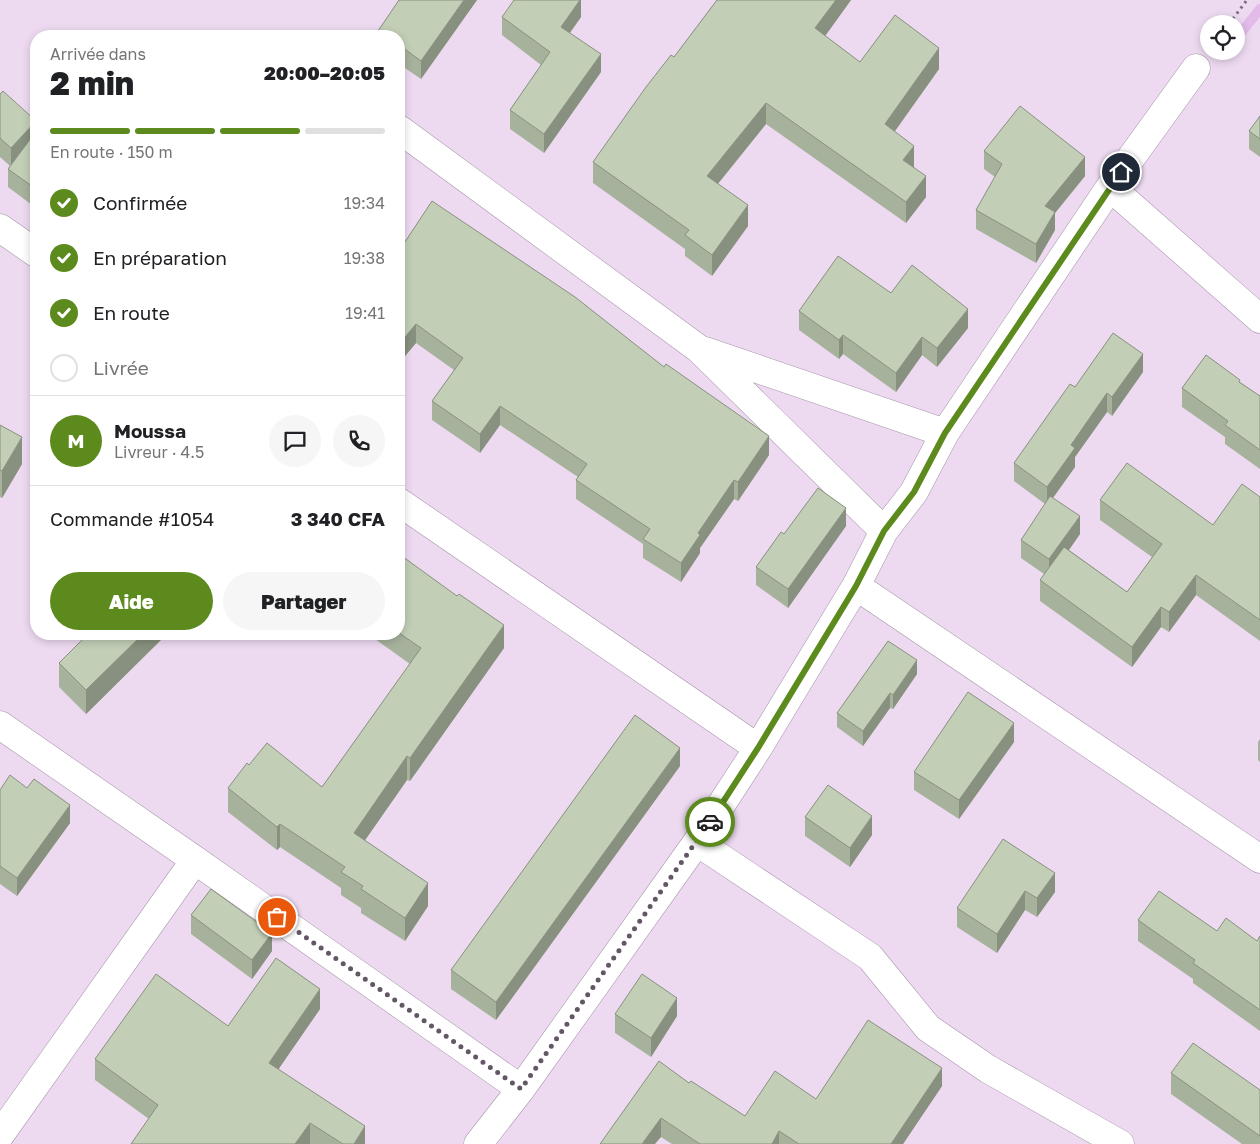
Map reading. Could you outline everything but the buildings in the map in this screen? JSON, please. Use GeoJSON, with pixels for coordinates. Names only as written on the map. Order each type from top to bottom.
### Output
{"type":"FeatureCollection","features":[{"type":"Feature","properties":{"kind":"street"},"geometry":{"type":"LineString","coordinates":[[478,1144],[521,1089],[697,842],[758,748],[856,586],[884,531],[914,492],[945,433],[1110,187],[1196,68]]}},
{"type":"Feature","properties":{"kind":"street"},"geometry":{"type":"LineString","coordinates":[[405,133],[699,349],[884,531]]}},
{"type":"Feature","properties":{"kind":"street"},"geometry":{"type":"LineString","coordinates":[[1110,187],[1260,319]]}},
{"type":"Feature","properties":{"kind":"street"},"geometry":{"type":"LineString","coordinates":[[0,228],[30,249]]}},
{"type":"Feature","properties":{"kind":"street"},"geometry":{"type":"LineString","coordinates":[[699,349],[945,433]]}},
{"type":"Feature","properties":{"kind":"street"},"geometry":{"type":"LineString","coordinates":[[405,506],[758,748]]}},
{"type":"Feature","properties":{"kind":"street"},"geometry":{"type":"LineString","coordinates":[[856,586],[1260,860]]}},
{"type":"Feature","properties":{"kind":"street"},"geometry":{"type":"LineString","coordinates":[[0,725],[521,1089]]}},
{"type":"Feature","properties":{"kind":"street"},"geometry":{"type":"LineString","coordinates":[[697,842],[870,957],[928,1028],[988,1069],[1120,1144]]}},
{"type":"Feature","properties":{"kind":"street"},"geometry":{"type":"LineString","coordinates":[[0,1135],[195,860]]}},
{"type":"Feature","properties":{"kind":"path"},"geometry":{"type":"LineString","coordinates":[[1236,15],[1247,0]]}},
{"type":"Feature","properties":{"kind":"waterway"},"geometry":{"type":"LineString","coordinates":[[1245,28],[1260,9]]}},
{"type":"Feature","properties":{"kind":"way so far"},"geometry":{"type":"LineString","coordinates":[[277,917],[521,1089],[710,822]]}},
{"type":"Feature","properties":{"kind":"route"},"geometry":{"type":"LineString","coordinates":[[710,822],[758,748],[856,586],[884,531],[914,492],[945,433],[1121,172]]}}]}
